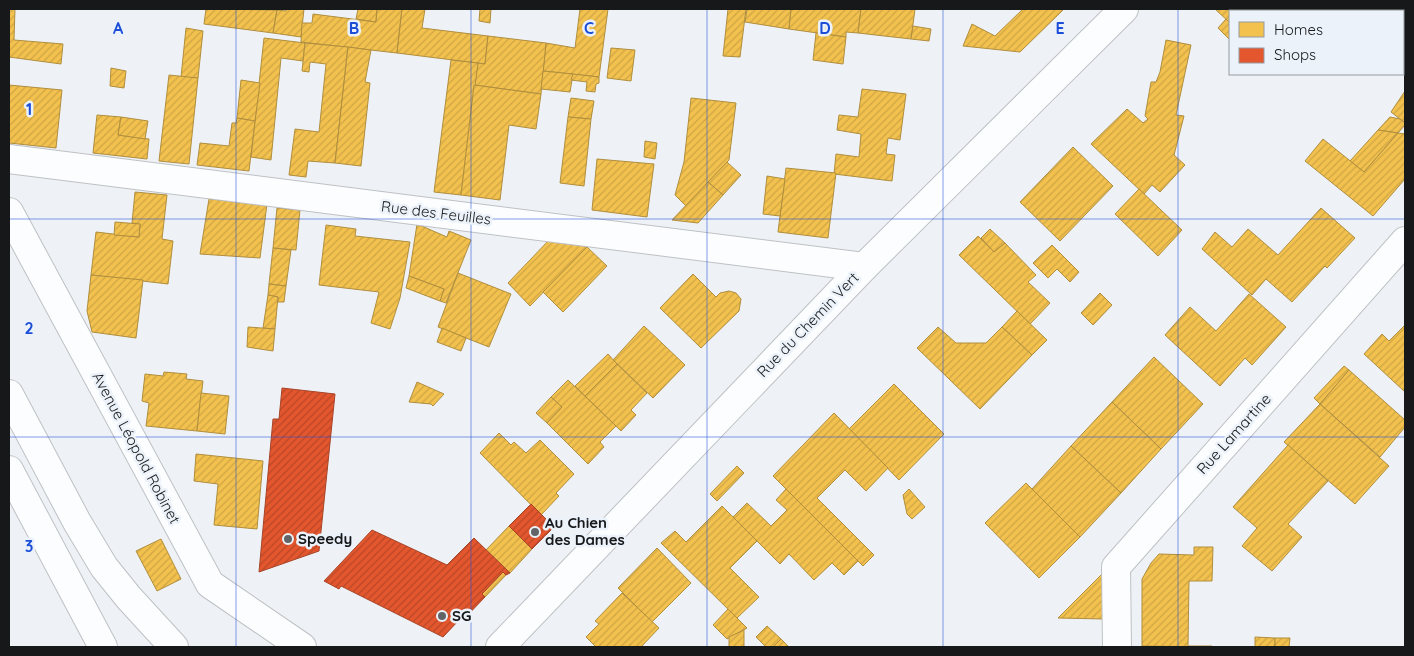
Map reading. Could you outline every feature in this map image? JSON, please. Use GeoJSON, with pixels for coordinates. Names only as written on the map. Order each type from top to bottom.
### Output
{"type":"FeatureCollection","features":[{"type":"Feature","properties":{"kind":"street","name":"Rue du Chemin Vert"},"geometry":{"type":"LineString","coordinates":[[500,647],[864,267],[1124,9]]}},
{"type":"Feature","properties":{"kind":"street","name":"Rue des Feuilles"},"geometry":{"type":"LineString","coordinates":[[9,159],[864,267]]}},
{"type":"Feature","properties":{"kind":"street","name":"Avenue Léopold Robinet"},"geometry":{"type":"LineString","coordinates":[[9,212],[210,584],[302,647]]}},
{"type":"Feature","properties":{"kind":"street","name":"Rue Lamartine"},"geometry":{"type":"LineString","coordinates":[[1117,647],[1116,567],[1405,241]]}},
{"type":"Feature","properties":{"kind":"street"},"geometry":{"type":"LineString","coordinates":[[9,394],[77,522],[104,567],[135,605],[174,647]]}},
{"type":"Feature","properties":{"kind":"street"},"geometry":{"type":"LineString","coordinates":[[9,470],[104,647]]}},
{"type":"Feature","properties":{"kind":"street"},"geometry":{"type":"LineString","coordinates":[[86,614],[93,647]]}},
{"type":"Feature","properties":{"kind":"building: Homes"},"geometry":{"type":"Polygon","coordinates":[[[9,9],[15,9],[14,40],[63,44],[61,64],[9,57],[9,9]]]}},
{"type":"Feature","properties":{"kind":"building: Homes"},"geometry":{"type":"Polygon","coordinates":[[[206,9],[277,10],[273,33],[204,24],[206,9]]]}},
{"type":"Feature","properties":{"kind":"building: Homes"},"geometry":{"type":"Polygon","coordinates":[[[287,9],[304,9],[301,37],[273,33],[277,10],[286,11],[287,9]]]}},
{"type":"Feature","properties":{"kind":"building: Homes"},"geometry":{"type":"Polygon","coordinates":[[[358,9],[377,9],[376,22],[356,19],[358,9]]]}},
{"type":"Feature","properties":{"kind":"building: Homes"},"geometry":{"type":"Polygon","coordinates":[[[377,9],[402,9],[397,53],[301,42],[302,23],[312,23],[313,14],[376,22],[377,9]]]}},
{"type":"Feature","properties":{"kind":"building: Homes"},"geometry":{"type":"Polygon","coordinates":[[[402,9],[425,9],[422,28],[488,36],[485,64],[397,53],[402,9]]]}},
{"type":"Feature","properties":{"kind":"building: Homes"},"geometry":{"type":"Polygon","coordinates":[[[480,9],[491,9],[490,23],[479,21],[480,9]]]}},
{"type":"Feature","properties":{"kind":"building: Homes"},"geometry":{"type":"Polygon","coordinates":[[[580,9],[608,9],[599,77],[543,71],[546,43],[575,48],[580,9]]]}},
{"type":"Feature","properties":{"kind":"building: Homes"},"geometry":{"type":"Polygon","coordinates":[[[728,9],[746,9],[740,57],[723,56],[728,9]]]}},
{"type":"Feature","properties":{"kind":"building: Homes"},"geometry":{"type":"Polygon","coordinates":[[[747,9],[791,9],[789,29],[745,22],[747,9]]]}},
{"type":"Feature","properties":{"kind":"building: Homes"},"geometry":{"type":"Polygon","coordinates":[[[791,9],[861,9],[858,33],[846,32],[846,37],[789,29],[791,9]]]}},
{"type":"Feature","properties":{"kind":"building: Homes"},"geometry":{"type":"Polygon","coordinates":[[[861,9],[915,9],[911,39],[858,33],[861,9]]]}},
{"type":"Feature","properties":{"kind":"building: Homes"},"geometry":{"type":"Polygon","coordinates":[[[1023,9],[1064,9],[1020,52],[963,46],[972,24],[995,36],[1023,9]]]}},
{"type":"Feature","properties":{"kind":"building: Homes"},"geometry":{"type":"Polygon","coordinates":[[[1215,9],[1289,9],[1229,10],[1229,22],[1215,9]]]}},
{"type":"Feature","properties":{"kind":"building: Homes"},"geometry":{"type":"Polygon","coordinates":[[[1226,19],[1229,22],[1229,39],[1218,28],[1226,19]]]}},
{"type":"Feature","properties":{"kind":"building: Homes"},"geometry":{"type":"Polygon","coordinates":[[[913,26],[931,29],[929,41],[911,39],[913,26]]]}},
{"type":"Feature","properties":{"kind":"building: Homes"},"geometry":{"type":"Polygon","coordinates":[[[186,28],[203,31],[198,78],[181,77],[186,28]]]}},
{"type":"Feature","properties":{"kind":"building: Homes"},"geometry":{"type":"Polygon","coordinates":[[[816,33],[846,37],[843,64],[813,60],[816,33]]]}},
{"type":"Feature","properties":{"kind":"building: Homes"},"geometry":{"type":"Polygon","coordinates":[[[488,36],[546,43],[541,94],[474,85],[478,63],[485,64],[488,36]]]}},
{"type":"Feature","properties":{"kind":"building: Homes"},"geometry":{"type":"Polygon","coordinates":[[[264,38],[305,43],[303,61],[281,58],[271,160],[251,157],[264,38]]]}},
{"type":"Feature","properties":{"kind":"building: Homes"},"geometry":{"type":"Polygon","coordinates":[[[1166,40],[1191,45],[1176,115],[1184,116],[1174,155],[1185,165],[1160,192],[1152,185],[1144,194],[1091,144],[1127,109],[1143,123],[1148,119],[1145,116],[1151,82],[1156,82],[1160,72],[1166,40]]]}},
{"type":"Feature","properties":{"kind":"building: Homes"},"geometry":{"type":"Polygon","coordinates":[[[305,43],[348,47],[335,163],[308,161],[306,177],[289,175],[295,129],[319,132],[326,64],[310,62],[309,72],[302,71],[305,43]]]}},
{"type":"Feature","properties":{"kind":"building: Homes"},"geometry":{"type":"Polygon","coordinates":[[[348,47],[371,50],[365,82],[370,83],[361,166],[335,163],[348,47]]]}},
{"type":"Feature","properties":{"kind":"building: Homes"},"geometry":{"type":"Polygon","coordinates":[[[611,48],[635,50],[631,81],[607,78],[611,48]]]}},
{"type":"Feature","properties":{"kind":"building: Homes"},"geometry":{"type":"Polygon","coordinates":[[[451,60],[478,63],[461,195],[434,192],[451,60]]]}},
{"type":"Feature","properties":{"kind":"building: Homes"},"geometry":{"type":"Polygon","coordinates":[[[111,68],[126,71],[124,88],[110,86],[111,68]]]}},
{"type":"Feature","properties":{"kind":"building: Homes"},"geometry":{"type":"Polygon","coordinates":[[[543,71],[573,74],[570,92],[541,89],[543,71]]]}},
{"type":"Feature","properties":{"kind":"building: Homes"},"geometry":{"type":"Polygon","coordinates":[[[573,74],[599,77],[599,83],[596,84],[595,92],[586,91],[587,82],[571,80],[573,74]]]}},
{"type":"Feature","properties":{"kind":"building: Homes"},"geometry":{"type":"Polygon","coordinates":[[[169,75],[198,78],[189,164],[159,161],[169,75]]]}},
{"type":"Feature","properties":{"kind":"building: Homes"},"geometry":{"type":"Polygon","coordinates":[[[241,80],[260,83],[255,121],[237,118],[241,80]]]}},
{"type":"Feature","properties":{"kind":"building: Homes"},"geometry":{"type":"Polygon","coordinates":[[[9,85],[62,90],[56,148],[9,143],[9,85]]]}},
{"type":"Feature","properties":{"kind":"building: Homes"},"geometry":{"type":"Polygon","coordinates":[[[474,85],[541,94],[536,129],[509,125],[500,200],[461,195],[474,85]]]}},
{"type":"Feature","properties":{"kind":"building: Homes"},"geometry":{"type":"Polygon","coordinates":[[[862,89],[906,94],[900,140],[888,138],[886,154],[895,155],[892,181],[834,174],[836,154],[859,157],[861,134],[837,130],[839,115],[858,117],[862,89]]]}},
{"type":"Feature","properties":{"kind":"building: Homes"},"geometry":{"type":"Polygon","coordinates":[[[1405,91],[1405,123],[1391,112],[1405,91]]]}},
{"type":"Feature","properties":{"kind":"building: Homes"},"geometry":{"type":"Polygon","coordinates":[[[571,98],[594,101],[591,119],[568,117],[571,98]]]}},
{"type":"Feature","properties":{"kind":"building: Homes"},"geometry":{"type":"Polygon","coordinates":[[[691,98],[736,103],[729,160],[686,206],[675,195],[684,162],[691,98]]]}},
{"type":"Feature","properties":{"kind":"building: Homes"},"geometry":{"type":"Polygon","coordinates":[[[97,115],[121,117],[118,135],[149,139],[147,159],[93,153],[97,115]]]}},
{"type":"Feature","properties":{"kind":"building: Homes"},"geometry":{"type":"Polygon","coordinates":[[[121,117],[148,121],[145,139],[118,135],[121,117]]]}},
{"type":"Feature","properties":{"kind":"building: Homes"},"geometry":{"type":"Polygon","coordinates":[[[568,117],[591,119],[584,186],[560,183],[568,117]]]}},
{"type":"Feature","properties":{"kind":"building: Homes"},"geometry":{"type":"Polygon","coordinates":[[[1390,117],[1400,119],[1405,123],[1398,133],[1378,130],[1390,117]]]}},
{"type":"Feature","properties":{"kind":"building: Homes"},"geometry":{"type":"Polygon","coordinates":[[[237,118],[255,121],[249,171],[197,165],[200,143],[229,146],[232,123],[236,123],[237,118]]]}},
{"type":"Feature","properties":{"kind":"building: Homes"},"geometry":{"type":"Polygon","coordinates":[[[1378,130],[1398,133],[1364,172],[1350,161],[1378,130]]]}},
{"type":"Feature","properties":{"kind":"building: Homes"},"geometry":{"type":"Polygon","coordinates":[[[1398,133],[1405,134],[1405,179],[1373,216],[1305,161],[1323,139],[1364,172],[1398,133]]]}},
{"type":"Feature","properties":{"kind":"building: Homes"},"geometry":{"type":"Polygon","coordinates":[[[645,141],[657,143],[655,159],[644,157],[645,141]]]}},
{"type":"Feature","properties":{"kind":"building: Homes"},"geometry":{"type":"Polygon","coordinates":[[[1073,147],[1113,186],[1060,241],[1020,202],[1073,147]]]}},
{"type":"Feature","properties":{"kind":"building: Homes"},"geometry":{"type":"Polygon","coordinates":[[[597,159],[654,164],[647,217],[592,210],[597,159]]]}},
{"type":"Feature","properties":{"kind":"building: Homes"},"geometry":{"type":"Polygon","coordinates":[[[727,162],[741,175],[723,195],[708,182],[727,162]]]}},
{"type":"Feature","properties":{"kind":"building: Homes"},"geometry":{"type":"Polygon","coordinates":[[[786,168],[836,173],[828,238],[778,232],[786,168]]]}},
{"type":"Feature","properties":{"kind":"building: Homes"},"geometry":{"type":"Polygon","coordinates":[[[767,176],[785,179],[780,216],[763,214],[767,176]]]}},
{"type":"Feature","properties":{"kind":"building: Homes"},"geometry":{"type":"Polygon","coordinates":[[[708,182],[723,195],[698,223],[672,220],[708,182]]]}},
{"type":"Feature","properties":{"kind":"building: Homes"},"geometry":{"type":"Polygon","coordinates":[[[1139,189],[1182,230],[1158,256],[1115,214],[1139,189]]]}},
{"type":"Feature","properties":{"kind":"building: Homes"},"geometry":{"type":"Polygon","coordinates":[[[135,192],[167,195],[162,239],[173,241],[168,284],[91,275],[96,232],[139,237],[140,224],[132,223],[135,192]]]}},
{"type":"Feature","properties":{"kind":"building: Homes"},"geometry":{"type":"Polygon","coordinates":[[[209,199],[267,204],[260,258],[200,254],[209,199]]]}},
{"type":"Feature","properties":{"kind":"building: Homes"},"geometry":{"type":"Polygon","coordinates":[[[277,208],[300,210],[296,250],[273,248],[277,208]]]}},
{"type":"Feature","properties":{"kind":"building: Homes"},"geometry":{"type":"Polygon","coordinates":[[[1321,208],[1355,238],[1327,268],[1325,266],[1292,302],[1266,279],[1252,295],[1202,249],[1215,232],[1232,247],[1248,229],[1278,255],[1321,208]]]}},
{"type":"Feature","properties":{"kind":"building: Homes"},"geometry":{"type":"Polygon","coordinates":[[[115,222],[140,224],[139,237],[114,235],[115,222]]]}},
{"type":"Feature","properties":{"kind":"building: Homes"},"geometry":{"type":"Polygon","coordinates":[[[417,224],[447,237],[449,231],[471,240],[446,303],[440,301],[444,289],[409,276],[417,224]]]}},
{"type":"Feature","properties":{"kind":"building: Homes"},"geometry":{"type":"Polygon","coordinates":[[[326,225],[356,229],[355,236],[410,242],[400,298],[390,329],[371,323],[379,292],[319,285],[326,225]]]}},
{"type":"Feature","properties":{"kind":"building: Homes"},"geometry":{"type":"Polygon","coordinates":[[[990,229],[1005,243],[994,252],[981,238],[990,229]]]}},
{"type":"Feature","properties":{"kind":"building: Homes"},"geometry":{"type":"Polygon","coordinates":[[[978,236],[994,252],[1005,243],[1036,275],[1028,282],[1050,303],[1030,324],[959,255],[978,236]]]}},
{"type":"Feature","properties":{"kind":"building: Homes"},"geometry":{"type":"Polygon","coordinates":[[[550,239],[589,245],[530,306],[508,283],[550,239]]]}},
{"type":"Feature","properties":{"kind":"building: Homes"},"geometry":{"type":"Polygon","coordinates":[[[1052,245],[1079,272],[1070,282],[1057,269],[1048,278],[1033,263],[1052,245]]]}},
{"type":"Feature","properties":{"kind":"building: Homes"},"geometry":{"type":"Polygon","coordinates":[[[587,247],[607,266],[563,312],[543,292],[587,247]]]}},
{"type":"Feature","properties":{"kind":"building: Homes"},"geometry":{"type":"Polygon","coordinates":[[[273,248],[291,250],[286,286],[269,284],[273,248]]]}},
{"type":"Feature","properties":{"kind":"building: Homes"},"geometry":{"type":"Polygon","coordinates":[[[458,273],[511,294],[489,347],[438,327],[458,273]]]}},
{"type":"Feature","properties":{"kind":"building: Homes"},"geometry":{"type":"Polygon","coordinates":[[[693,274],[716,297],[720,293],[729,291],[736,293],[741,299],[739,311],[701,348],[660,308],[693,274]]]}},
{"type":"Feature","properties":{"kind":"building: Homes"},"geometry":{"type":"Polygon","coordinates":[[[91,275],[143,280],[136,338],[92,332],[87,311],[91,275]]]}},
{"type":"Feature","properties":{"kind":"building: Homes"},"geometry":{"type":"Polygon","coordinates":[[[409,276],[444,289],[440,301],[406,288],[409,276]]]}},
{"type":"Feature","properties":{"kind":"building: Homes"},"geometry":{"type":"Polygon","coordinates":[[[269,284],[286,286],[284,302],[278,302],[278,297],[268,295],[269,284]]]}},
{"type":"Feature","properties":{"kind":"building: Homes"},"geometry":{"type":"Polygon","coordinates":[[[1100,293],[1112,305],[1093,325],[1081,313],[1100,293]]]}},
{"type":"Feature","properties":{"kind":"building: Homes"},"geometry":{"type":"Polygon","coordinates":[[[1249,294],[1286,327],[1252,365],[1245,358],[1220,386],[1165,335],[1190,307],[1216,331],[1249,294]]]}},
{"type":"Feature","properties":{"kind":"building: Homes"},"geometry":{"type":"Polygon","coordinates":[[[268,295],[278,297],[275,329],[263,328],[268,295]]]}},
{"type":"Feature","properties":{"kind":"building: Homes"},"geometry":{"type":"Polygon","coordinates":[[[1017,311],[1047,340],[1032,355],[1002,327],[1017,311]]]}},
{"type":"Feature","properties":{"kind":"building: Homes"},"geometry":{"type":"Polygon","coordinates":[[[1405,325],[1405,392],[1364,354],[1382,334],[1389,341],[1405,325]]]}},
{"type":"Feature","properties":{"kind":"building: Homes"},"geometry":{"type":"Polygon","coordinates":[[[644,326],[685,365],[653,398],[613,360],[644,326]]]}},
{"type":"Feature","properties":{"kind":"building: Homes"},"geometry":{"type":"Polygon","coordinates":[[[248,327],[275,329],[273,351],[247,347],[248,327]]]}},
{"type":"Feature","properties":{"kind":"building: Homes"},"geometry":{"type":"Polygon","coordinates":[[[938,327],[956,343],[986,343],[1002,327],[1032,355],[980,409],[917,348],[938,327]]]}},
{"type":"Feature","properties":{"kind":"building: Homes"},"geometry":{"type":"Polygon","coordinates":[[[442,328],[466,338],[461,351],[437,342],[442,328]]]}},
{"type":"Feature","properties":{"kind":"building: Homes"},"geometry":{"type":"Polygon","coordinates":[[[608,354],[617,364],[585,396],[575,386],[608,354]]]}},
{"type":"Feature","properties":{"kind":"building: Homes"},"geometry":{"type":"Polygon","coordinates":[[[1154,357],[1203,404],[1161,449],[1112,402],[1154,357]]]}},
{"type":"Feature","properties":{"kind":"building: Homes"},"geometry":{"type":"Polygon","coordinates":[[[617,364],[647,393],[631,410],[636,415],[621,431],[585,396],[617,364]]]}},
{"type":"Feature","properties":{"kind":"building: Homes"},"geometry":{"type":"Polygon","coordinates":[[[1344,366],[1349,370],[1320,404],[1314,398],[1344,366]]]}},
{"type":"Feature","properties":{"kind":"building: Homes"},"geometry":{"type":"Polygon","coordinates":[[[1349,370],[1405,420],[1405,427],[1380,457],[1320,404],[1349,370]]]}},
{"type":"Feature","properties":{"kind":"building: Homes"},"geometry":{"type":"Polygon","coordinates":[[[164,372],[187,374],[186,379],[203,381],[197,431],[146,426],[149,403],[142,401],[145,374],[163,376],[164,372]]]}},
{"type":"Feature","properties":{"kind":"building: Homes"},"geometry":{"type":"Polygon","coordinates":[[[568,380],[616,426],[600,442],[604,447],[588,464],[547,423],[562,407],[551,397],[568,380]]]}},
{"type":"Feature","properties":{"kind":"building: Homes"},"geometry":{"type":"Polygon","coordinates":[[[417,382],[444,394],[433,406],[431,404],[409,402],[417,382]]]}},
{"type":"Feature","properties":{"kind":"building: Homes"},"geometry":{"type":"Polygon","coordinates":[[[894,384],[944,434],[899,480],[849,429],[894,384]]]}},
{"type":"Feature","properties":{"kind":"building: Homes"},"geometry":{"type":"Polygon","coordinates":[[[201,393],[229,396],[225,434],[197,431],[201,393]]]}},
{"type":"Feature","properties":{"kind":"building: Homes"},"geometry":{"type":"Polygon","coordinates":[[[551,397],[562,407],[547,423],[536,413],[551,397]]]}},
{"type":"Feature","properties":{"kind":"building: Homes"},"geometry":{"type":"Polygon","coordinates":[[[1112,402],[1161,449],[1121,493],[1071,446],[1112,402]]]}},
{"type":"Feature","properties":{"kind":"building: Homes"},"geometry":{"type":"Polygon","coordinates":[[[1320,404],[1389,466],[1355,504],[1284,442],[1320,404]]]}},
{"type":"Feature","properties":{"kind":"building: Homes"},"geometry":{"type":"Polygon","coordinates":[[[834,413],[888,468],[866,491],[845,470],[817,498],[874,555],[863,566],[773,476],[834,413]]]}},
{"type":"Feature","properties":{"kind":"building: Homes"},"geometry":{"type":"Polygon","coordinates":[[[499,433],[511,445],[514,442],[526,453],[540,440],[574,474],[556,493],[559,496],[541,515],[480,453],[499,433]]]}},
{"type":"Feature","properties":{"kind":"building: Homes"},"geometry":{"type":"Polygon","coordinates":[[[1288,445],[1328,481],[1288,524],[1302,537],[1272,571],[1242,546],[1257,528],[1233,507],[1288,445]]]}},
{"type":"Feature","properties":{"kind":"building: Homes"},"geometry":{"type":"Polygon","coordinates":[[[1071,446],[1121,493],[1080,537],[1032,489],[1071,446]]]}},
{"type":"Feature","properties":{"kind":"building: Homes"},"geometry":{"type":"Polygon","coordinates":[[[196,454],[263,461],[257,529],[214,525],[218,484],[194,481],[196,454]]]}},
{"type":"Feature","properties":{"kind":"building: Homes"},"geometry":{"type":"Polygon","coordinates":[[[737,466],[744,473],[717,501],[710,494],[737,466]]]}},
{"type":"Feature","properties":{"kind":"building: Homes"},"geometry":{"type":"Polygon","coordinates":[[[1026,483],[1080,537],[1039,578],[985,523],[1026,483]]]}},
{"type":"Feature","properties":{"kind":"building: Homes"},"geometry":{"type":"Polygon","coordinates":[[[786,489],[858,561],[844,575],[832,563],[814,580],[789,554],[780,564],[733,517],[747,503],[771,526],[787,510],[776,500],[786,489]]]}},
{"type":"Feature","properties":{"kind":"building: Homes"},"geometry":{"type":"Polygon","coordinates":[[[909,489],[925,507],[912,519],[907,514],[903,495],[909,489]]]}},
{"type":"Feature","properties":{"kind":"building: Homes"},"geometry":{"type":"Polygon","coordinates":[[[722,506],[757,541],[730,568],[759,597],[737,618],[661,543],[675,531],[686,542],[722,506]]]}},
{"type":"Feature","properties":{"kind":"building: Homes"},"geometry":{"type":"Polygon","coordinates":[[[509,526],[532,549],[510,573],[486,550],[509,526]]]}},
{"type":"Feature","properties":{"kind":"building: Homes"},"geometry":{"type":"Polygon","coordinates":[[[161,539],[181,579],[157,591],[136,551],[161,539]]]}},
{"type":"Feature","properties":{"kind":"building: Homes"},"geometry":{"type":"Polygon","coordinates":[[[1194,547],[1213,547],[1212,581],[1189,581],[1188,646],[1212,647],[1142,646],[1142,579],[1151,563],[1159,554],[1194,555],[1194,547]]]}},
{"type":"Feature","properties":{"kind":"building: Homes"},"geometry":{"type":"Polygon","coordinates":[[[657,548],[691,583],[652,622],[618,588],[657,548]]]}},
{"type":"Feature","properties":{"kind":"building: Homes"},"geometry":{"type":"Polygon","coordinates":[[[503,572],[506,575],[485,597],[482,594],[503,572]]]}},
{"type":"Feature","properties":{"kind":"building: Homes"},"geometry":{"type":"Polygon","coordinates":[[[1104,572],[1103,619],[1058,618],[1104,572]]]}},
{"type":"Feature","properties":{"kind":"building: Homes"},"geometry":{"type":"Polygon","coordinates":[[[622,593],[659,628],[641,647],[596,647],[586,637],[599,624],[595,621],[622,593]]]}},
{"type":"Feature","properties":{"kind":"building: Homes"},"geometry":{"type":"Polygon","coordinates":[[[728,609],[747,628],[727,639],[713,625],[728,609]]]}},
{"type":"Feature","properties":{"kind":"building: Homes"},"geometry":{"type":"Polygon","coordinates":[[[767,626],[781,639],[773,647],[766,647],[756,637],[767,626]]]}},
{"type":"Feature","properties":{"kind":"building: Homes"},"geometry":{"type":"Polygon","coordinates":[[[744,630],[744,647],[729,647],[729,637],[744,630]]]}},
{"type":"Feature","properties":{"kind":"building: Homes"},"geometry":{"type":"Polygon","coordinates":[[[1255,637],[1275,638],[1275,647],[1255,647],[1255,637]]]}},
{"type":"Feature","properties":{"kind":"building: Homes"},"geometry":{"type":"Polygon","coordinates":[[[1275,638],[1290,638],[1289,647],[1275,647],[1275,638]]]}},
{"type":"Feature","properties":{"kind":"building: Homes"},"geometry":{"type":"Polygon","coordinates":[[[781,639],[789,647],[773,647],[781,639]]]}},
{"type":"Feature","properties":{"kind":"building: Shops"},"geometry":{"type":"Polygon","coordinates":[[[282,388],[335,394],[319,551],[259,572],[273,419],[279,419],[282,388]]]}},
{"type":"Feature","properties":{"kind":"building: Shops"},"geometry":{"type":"Polygon","coordinates":[[[531,504],[554,527],[532,549],[509,526],[531,504]]]}},
{"type":"Feature","properties":{"kind":"building: Shops"},"geometry":{"type":"Polygon","coordinates":[[[372,530],[447,565],[474,538],[510,573],[506,575],[503,572],[482,594],[485,597],[462,621],[460,619],[443,637],[341,586],[339,589],[324,581],[372,530]]]}},
{"type":"Feature","properties":{"kind":"place","name":"Au Chien des Dames"},"geometry":{"type":"Point","coordinates":[535,532]}},
{"type":"Feature","properties":{"kind":"place","name":"Speedy"},"geometry":{"type":"Point","coordinates":[288,539]}},
{"type":"Feature","properties":{"kind":"place","name":"SG"},"geometry":{"type":"Point","coordinates":[442,616]}}]}
